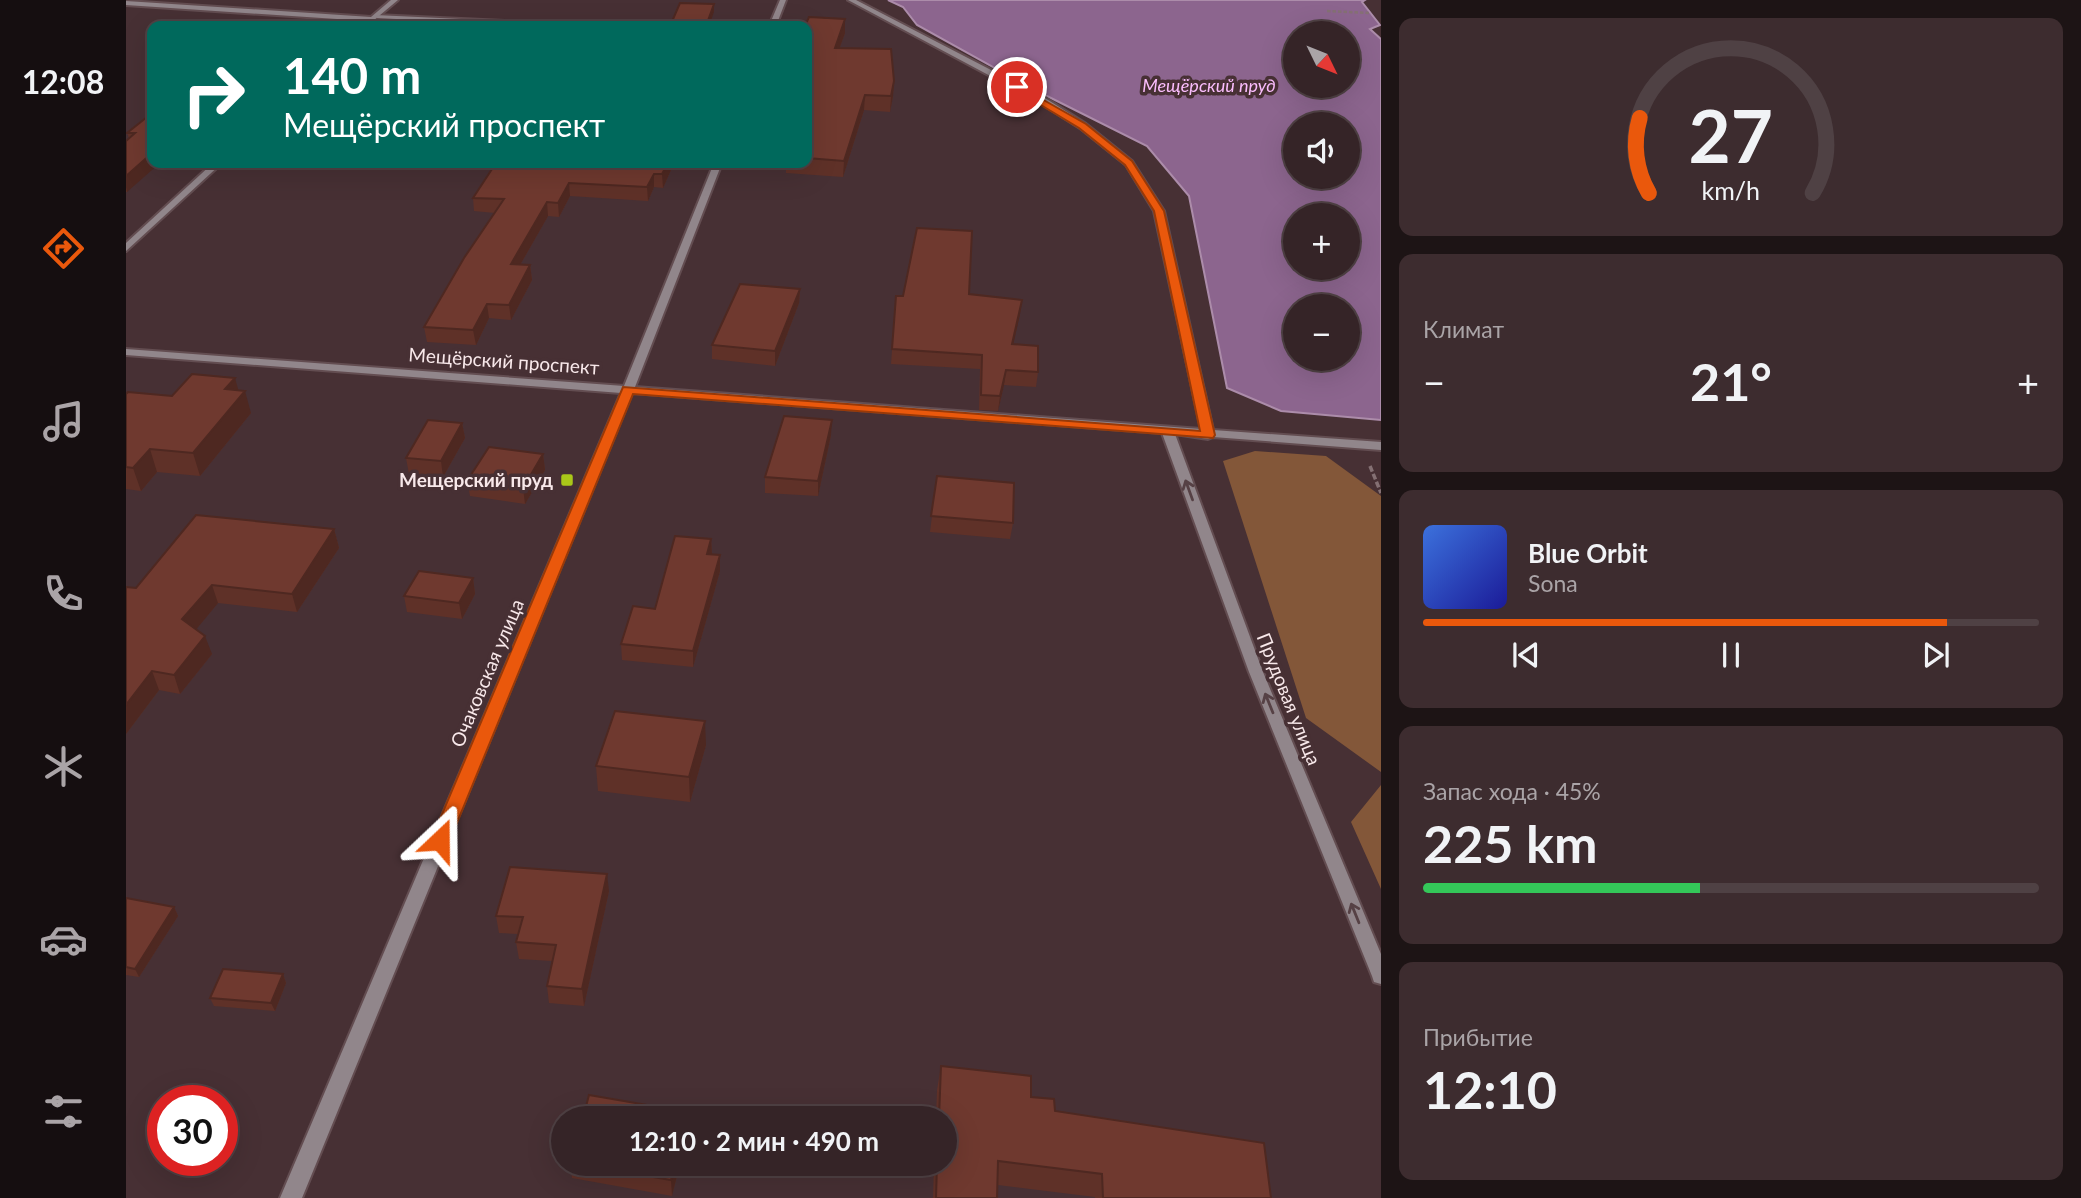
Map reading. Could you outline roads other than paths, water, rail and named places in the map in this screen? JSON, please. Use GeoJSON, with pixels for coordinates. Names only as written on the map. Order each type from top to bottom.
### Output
{"type":"FeatureCollection","features":[{"type":"Feature","properties":{"kind":"street"},"geometry":{"type":"LineString","coordinates":[[371,21],[395,0]]}},
{"type":"Feature","properties":{"kind":"street"},"geometry":{"type":"LineString","coordinates":[[774,21],[783,0]]}},
{"type":"Feature","properties":{"kind":"street"},"geometry":{"type":"LineString","coordinates":[[851,0],[1042,100],[1083,126],[1129,163],[1159,211],[1208,435]]}},
{"type":"Feature","properties":{"kind":"street"},"geometry":{"type":"LineString","coordinates":[[126,3],[460,21]]}},
{"type":"Feature","properties":{"kind":"street"},"geometry":{"type":"LineString","coordinates":[[126,248],[213,168]]}},
{"type":"Feature","properties":{"kind":"street","name":"Очаковская улица"},"geometry":{"type":"LineString","coordinates":[[291,1198],[628,390],[716,168]]}},
{"type":"Feature","properties":{"kind":"street","name":"Мещёрский проспект"},"geometry":{"type":"LineString","coordinates":[[126,352],[1381,446]]}},
{"type":"Feature","properties":{"kind":"street","name":"Прудовая улица"},"geometry":{"type":"LineString","coordinates":[[1168,432],[1256,673],[1381,976]]}},
{"type":"Feature","properties":{"kind":"water","name":"Мещёрский пруд"},"geometry":{"type":"Polygon","coordinates":[[[888,0],[1365,0],[1362,2],[1380,25],[1370,29],[1381,39],[1381,420],[1281,411],[1227,388],[1189,196],[1147,146],[1031,88],[917,25],[903,7],[888,0]]]}},
{"type":"Feature","properties":{"kind":"place","name":"Мещерский пруд"},"geometry":{"type":"Point","coordinates":[567,480]}}]}
